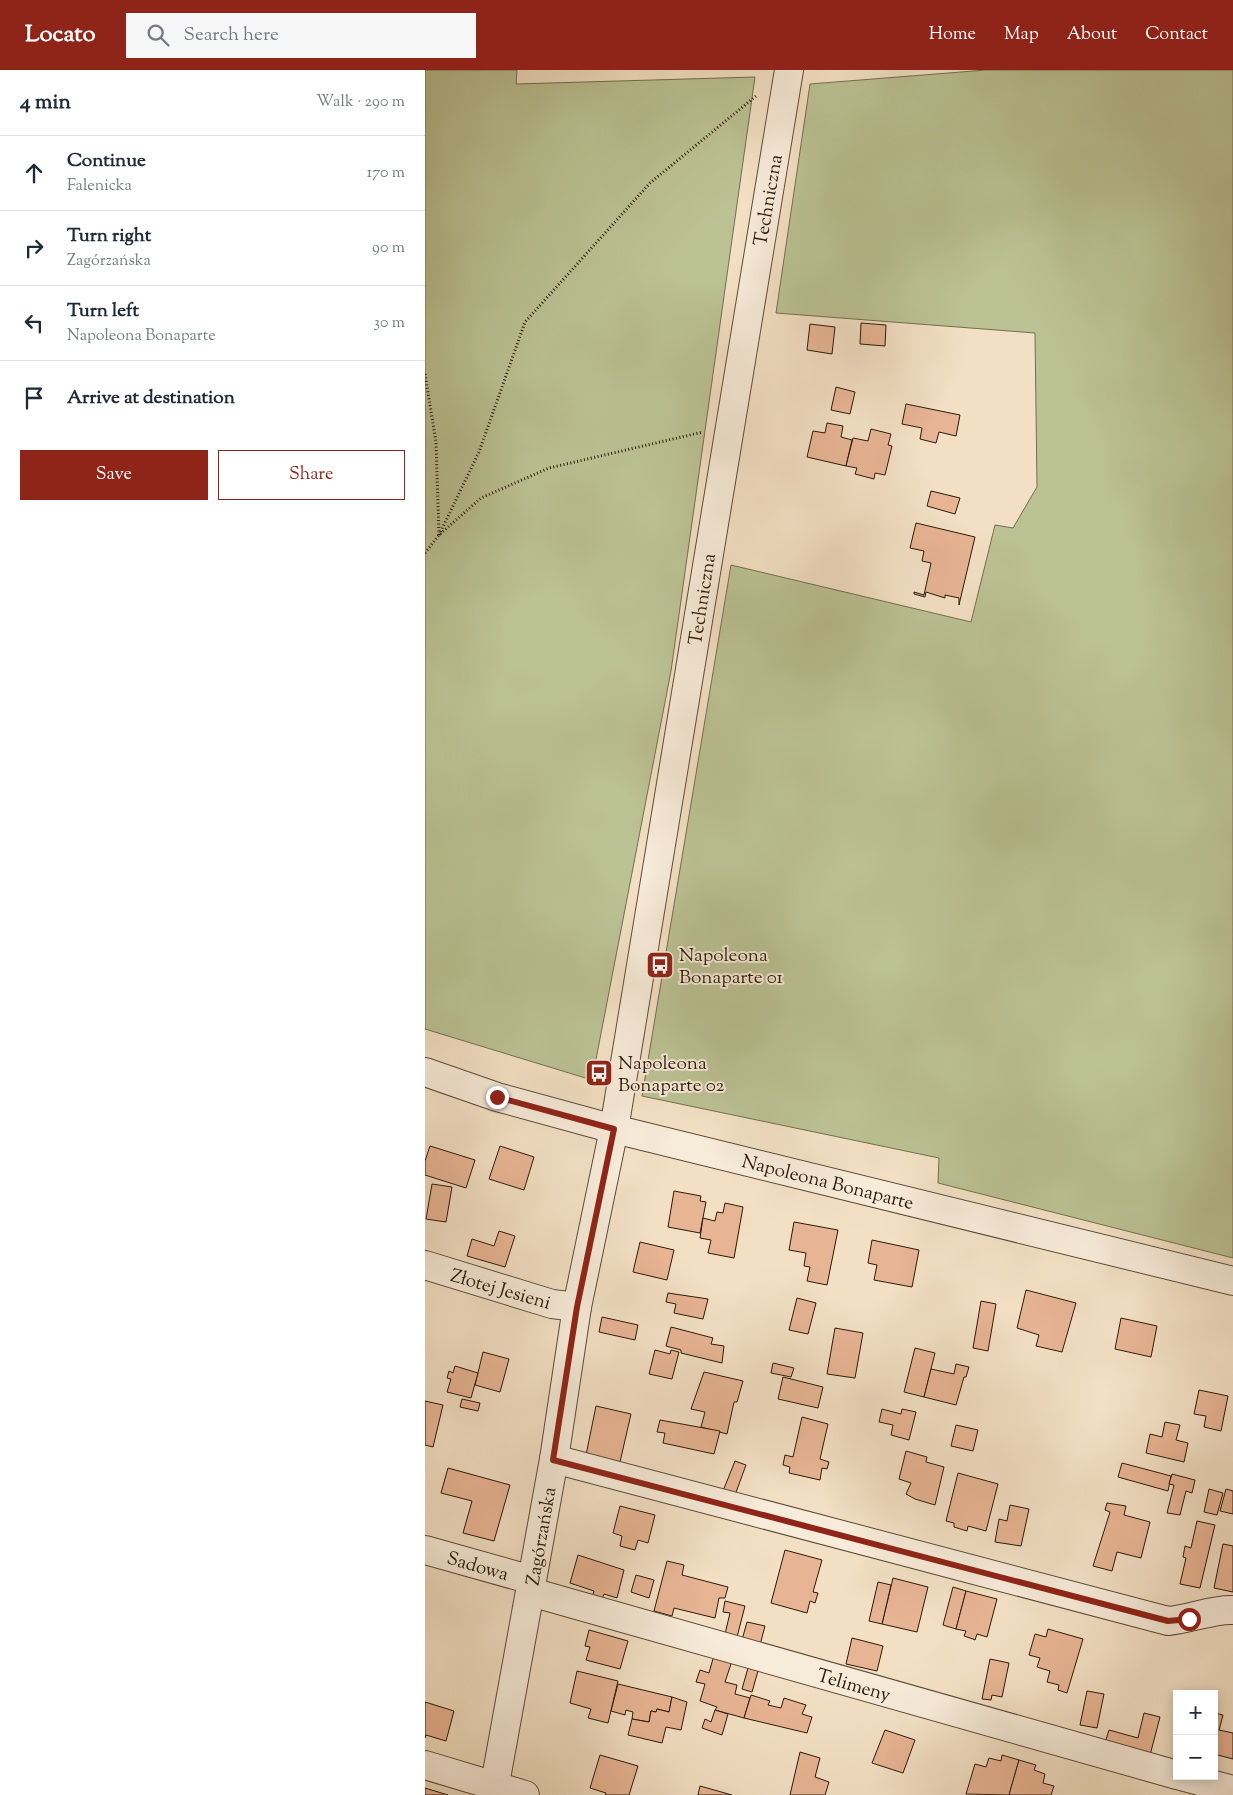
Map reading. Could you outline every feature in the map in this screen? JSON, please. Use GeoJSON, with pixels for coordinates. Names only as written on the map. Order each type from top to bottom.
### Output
{"type":"FeatureCollection","features":[{"type":"Feature","properties":{"kind":"street","name":"Techniczna"},"geometry":{"type":"LineString","coordinates":[[614,1129],[789,70]]}},
{"type":"Feature","properties":{"kind":"street","name":"Napoleona Bonaparte"},"geometry":{"type":"LineString","coordinates":[[425,1072],[497,1097],[614,1129],[1233,1281]]}},
{"type":"Feature","properties":{"kind":"street","name":"Zagórzańska"},"geometry":{"type":"LineString","coordinates":[[494,1790],[553,1460],[577,1307],[614,1129]]}},
{"type":"Feature","properties":{"kind":"street","name":"Złotej Jesieni"},"geometry":{"type":"LineString","coordinates":[[425,1265],[552,1304],[577,1307]]}},
{"type":"Feature","properties":{"kind":"street"},"geometry":{"type":"LineString","coordinates":[[553,1460],[1168,1621],[1189,1619],[1222,1610],[1233,1610]]}},
{"type":"Feature","properties":{"kind":"street","name":"Sadowa"},"geometry":{"type":"LineString","coordinates":[[425,1550],[531,1586]]}},
{"type":"Feature","properties":{"kind":"street","name":"Telimeny"},"geometry":{"type":"LineString","coordinates":[[531,1586],[1173,1774]]}},
{"type":"Feature","properties":{"kind":"street"},"geometry":{"type":"LineString","coordinates":[[425,1765],[494,1790],[525,1795]]}},
{"type":"Feature","properties":{"kind":"street"},"geometry":{"type":"LineString","coordinates":[[1196,1780],[1233,1790]]}},
{"type":"Feature","properties":{"kind":"path"},"geometry":{"type":"LineString","coordinates":[[439,535],[479,452],[525,322],[650,183],[758,95]]}},
{"type":"Feature","properties":{"kind":"path"},"geometry":{"type":"LineString","coordinates":[[425,374],[436,442],[439,535]]}},
{"type":"Feature","properties":{"kind":"path"},"geometry":{"type":"LineString","coordinates":[[425,553],[439,535],[481,498],[549,468],[729,426]]}},
{"type":"Feature","properties":{"kind":"green space"},"geometry":{"type":"Polygon","coordinates":[[[425,70],[517,70],[516,84],[755,77],[671,671],[592,1080],[425,1029],[425,70]]]}},
{"type":"Feature","properties":{"kind":"green space"},"geometry":{"type":"Polygon","coordinates":[[[986,70],[1233,70],[1233,1258],[938,1183],[939,1158],[642,1096],[731,565],[971,622],[995,525],[1013,528],[1037,487],[1035,333],[776,313],[810,84],[986,70]]]}},
{"type":"Feature","properties":{"kind":"building"},"geometry":{"type":"Polygon","coordinates":[[[861,323],[886,325],[885,346],[860,344],[861,323]]]}},
{"type":"Feature","properties":{"kind":"building"},"geometry":{"type":"Polygon","coordinates":[[[810,324],[835,327],[832,354],[807,350],[810,324]]]}},
{"type":"Feature","properties":{"kind":"building"},"geometry":{"type":"Polygon","coordinates":[[[836,387],[855,392],[850,414],[831,410],[836,387]]]}},
{"type":"Feature","properties":{"kind":"building"},"geometry":{"type":"Polygon","coordinates":[[[906,404],[960,415],[956,436],[939,432],[936,443],[920,439],[922,428],[902,424],[906,404]]]}},
{"type":"Feature","properties":{"kind":"building"},"geometry":{"type":"Polygon","coordinates":[[[827,423],[843,426],[841,437],[852,440],[846,466],[807,457],[813,431],[825,433],[827,423]]]}},
{"type":"Feature","properties":{"kind":"building"},"geometry":{"type":"Polygon","coordinates":[[[871,429],[891,434],[888,445],[892,446],[885,475],[875,473],[874,479],[855,474],[857,468],[846,466],[853,438],[868,441],[871,429]]]}},
{"type":"Feature","properties":{"kind":"building"},"geometry":{"type":"Polygon","coordinates":[[[931,491],[960,498],[955,514],[927,506],[931,491]]]}},
{"type":"Feature","properties":{"kind":"building"},"geometry":{"type":"Polygon","coordinates":[[[916,523],[975,537],[959,605],[959,598],[945,595],[945,598],[926,592],[925,597],[914,594],[914,592],[924,595],[931,563],[922,561],[924,551],[910,548],[916,523]]]}},
{"type":"Feature","properties":{"kind":"building"},"geometry":{"type":"Polygon","coordinates":[[[430,1146],[475,1160],[466,1188],[425,1175],[425,1161],[430,1146]]]}},
{"type":"Feature","properties":{"kind":"building"},"geometry":{"type":"Polygon","coordinates":[[[500,1146],[534,1157],[524,1190],[489,1179],[500,1146]]]}},
{"type":"Feature","properties":{"kind":"building"},"geometry":{"type":"Polygon","coordinates":[[[432,1184],[452,1187],[446,1222],[426,1219],[432,1184]]]}},
{"type":"Feature","properties":{"kind":"building"},"geometry":{"type":"Polygon","coordinates":[[[674,1191],[701,1196],[700,1201],[706,1202],[700,1233],[668,1227],[674,1191]]]}},
{"type":"Feature","properties":{"kind":"building"},"geometry":{"type":"Polygon","coordinates":[[[725,1203],[743,1207],[734,1258],[708,1253],[711,1240],[700,1238],[703,1218],[715,1221],[717,1212],[723,1213],[725,1203]]]}},
{"type":"Feature","properties":{"kind":"building"},"geometry":{"type":"Polygon","coordinates":[[[794,1222],[838,1230],[827,1285],[807,1281],[810,1267],[804,1266],[806,1253],[789,1250],[794,1222]]]}},
{"type":"Feature","properties":{"kind":"building"},"geometry":{"type":"Polygon","coordinates":[[[499,1231],[515,1236],[505,1267],[467,1256],[472,1239],[494,1246],[499,1231]]]}},
{"type":"Feature","properties":{"kind":"building"},"geometry":{"type":"Polygon","coordinates":[[[872,1240],[919,1250],[912,1287],[874,1280],[877,1265],[868,1263],[872,1240]]]}},
{"type":"Feature","properties":{"kind":"building"},"geometry":{"type":"Polygon","coordinates":[[[640,1242],[674,1250],[667,1280],[633,1272],[640,1242]]]}},
{"type":"Feature","properties":{"kind":"building"},"geometry":{"type":"Polygon","coordinates":[[[1026,1290],[1076,1303],[1062,1352],[1036,1346],[1039,1335],[1017,1328],[1026,1290]]]}},
{"type":"Feature","properties":{"kind":"building"},"geometry":{"type":"Polygon","coordinates":[[[668,1293],[708,1299],[703,1319],[674,1313],[676,1304],[666,1302],[668,1293]]]}},
{"type":"Feature","properties":{"kind":"building"},"geometry":{"type":"Polygon","coordinates":[[[797,1298],[816,1303],[808,1334],[789,1330],[797,1298]]]}},
{"type":"Feature","properties":{"kind":"building"},"geometry":{"type":"Polygon","coordinates":[[[981,1301],[996,1304],[988,1351],[973,1348],[981,1301]]]}},
{"type":"Feature","properties":{"kind":"building"},"geometry":{"type":"Polygon","coordinates":[[[602,1317],[638,1325],[635,1340],[599,1332],[602,1317]]]}},
{"type":"Feature","properties":{"kind":"building"},"geometry":{"type":"Polygon","coordinates":[[[1121,1318],[1157,1326],[1151,1357],[1115,1349],[1121,1318]]]}},
{"type":"Feature","properties":{"kind":"building"},"geometry":{"type":"Polygon","coordinates":[[[671,1327],[713,1338],[711,1344],[724,1346],[722,1363],[681,1353],[681,1350],[666,1346],[671,1327]]]}},
{"type":"Feature","properties":{"kind":"building"},"geometry":{"type":"Polygon","coordinates":[[[835,1328],[863,1333],[855,1378],[827,1374],[835,1328]]]}},
{"type":"Feature","properties":{"kind":"building"},"geometry":{"type":"Polygon","coordinates":[[[915,1348],[935,1353],[924,1397],[904,1392],[915,1348]]]}},
{"type":"Feature","properties":{"kind":"building"},"geometry":{"type":"Polygon","coordinates":[[[655,1350],[670,1354],[671,1350],[679,1352],[672,1379],[649,1374],[655,1350]]]}},
{"type":"Feature","properties":{"kind":"building"},"geometry":{"type":"Polygon","coordinates":[[[483,1352],[509,1359],[500,1392],[475,1385],[483,1352]]]}},
{"type":"Feature","properties":{"kind":"building"},"geometry":{"type":"Polygon","coordinates":[[[773,1363],[794,1368],[791,1377],[771,1373],[773,1363]]]}},
{"type":"Feature","properties":{"kind":"building"},"geometry":{"type":"Polygon","coordinates":[[[956,1364],[969,1367],[956,1405],[924,1397],[931,1369],[954,1374],[956,1364]]]}},
{"type":"Feature","properties":{"kind":"building"},"geometry":{"type":"Polygon","coordinates":[[[455,1366],[478,1373],[471,1398],[447,1392],[451,1379],[447,1378],[449,1371],[453,1373],[455,1366]]]}},
{"type":"Feature","properties":{"kind":"building"},"geometry":{"type":"Polygon","coordinates":[[[704,1372],[743,1381],[737,1402],[734,1402],[727,1434],[701,1427],[705,1412],[691,1409],[704,1372]]]}},
{"type":"Feature","properties":{"kind":"building"},"geometry":{"type":"Polygon","coordinates":[[[783,1377],[823,1387],[818,1408],[778,1399],[783,1377]]]}},
{"type":"Feature","properties":{"kind":"building"},"geometry":{"type":"Polygon","coordinates":[[[1199,1390],[1228,1396],[1221,1431],[1204,1427],[1206,1416],[1194,1414],[1199,1390]]]}},
{"type":"Feature","properties":{"kind":"building"},"geometry":{"type":"Polygon","coordinates":[[[462,1399],[480,1403],[478,1411],[460,1407],[462,1399]]]}},
{"type":"Feature","properties":{"kind":"building"},"geometry":{"type":"Polygon","coordinates":[[[425,1401],[443,1405],[433,1447],[425,1445],[425,1401]]]}},
{"type":"Feature","properties":{"kind":"building"},"geometry":{"type":"Polygon","coordinates":[[[596,1406],[631,1414],[620,1462],[586,1455],[596,1406]]]}},
{"type":"Feature","properties":{"kind":"building"},"geometry":{"type":"Polygon","coordinates":[[[882,1409],[901,1414],[902,1409],[916,1412],[909,1440],[891,1435],[893,1425],[879,1422],[882,1409]]]}},
{"type":"Feature","properties":{"kind":"building"},"geometry":{"type":"Polygon","coordinates":[[[802,1417],[828,1424],[820,1459],[829,1462],[827,1469],[822,1468],[820,1480],[789,1473],[790,1467],[783,1465],[785,1455],[793,1457],[802,1417]]]}},
{"type":"Feature","properties":{"kind":"building"},"geometry":{"type":"Polygon","coordinates":[[[660,1420],[720,1431],[714,1454],[663,1443],[665,1433],[657,1432],[660,1420]]]}},
{"type":"Feature","properties":{"kind":"building"},"geometry":{"type":"Polygon","coordinates":[[[1165,1422],[1180,1425],[1176,1440],[1188,1443],[1184,1462],[1146,1453],[1150,1434],[1162,1437],[1165,1422]]]}},
{"type":"Feature","properties":{"kind":"building"},"geometry":{"type":"Polygon","coordinates":[[[956,1425],[978,1430],[973,1451],[951,1446],[956,1425]]]}},
{"type":"Feature","properties":{"kind":"building"},"geometry":{"type":"Polygon","coordinates":[[[906,1451],[927,1457],[926,1462],[944,1467],[935,1505],[906,1494],[911,1483],[899,1479],[906,1451]]]}},
{"type":"Feature","properties":{"kind":"building"},"geometry":{"type":"Polygon","coordinates":[[[735,1461],[746,1465],[735,1495],[723,1491],[735,1461]]]}},
{"type":"Feature","properties":{"kind":"building"},"geometry":{"type":"Polygon","coordinates":[[[1122,1463],[1171,1476],[1168,1491],[1118,1477],[1122,1463]]]}},
{"type":"Feature","properties":{"kind":"building"},"geometry":{"type":"Polygon","coordinates":[[[448,1468],[510,1485],[494,1541],[463,1533],[472,1501],[441,1493],[448,1468]]]}},
{"type":"Feature","properties":{"kind":"building"},"geometry":{"type":"Polygon","coordinates":[[[958,1473],[998,1484],[986,1531],[968,1526],[967,1531],[954,1527],[954,1523],[946,1521],[958,1473]]]}},
{"type":"Feature","properties":{"kind":"building"},"geometry":{"type":"Polygon","coordinates":[[[1172,1474],[1195,1480],[1192,1493],[1186,1491],[1180,1515],[1167,1513],[1174,1485],[1169,1484],[1172,1474]]]}},
{"type":"Feature","properties":{"kind":"building"},"geometry":{"type":"Polygon","coordinates":[[[1209,1489],[1223,1493],[1217,1515],[1204,1512],[1209,1489]]]}},
{"type":"Feature","properties":{"kind":"building"},"geometry":{"type":"Polygon","coordinates":[[[1226,1489],[1233,1491],[1233,1514],[1220,1511],[1226,1489]]]}},
{"type":"Feature","properties":{"kind":"building"},"geometry":{"type":"Polygon","coordinates":[[[1107,1503],[1126,1506],[1124,1515],[1150,1522],[1141,1558],[1117,1552],[1112,1571],[1093,1566],[1110,1512],[1105,1510],[1107,1503]]]}},
{"type":"Feature","properties":{"kind":"building"},"geometry":{"type":"Polygon","coordinates":[[[1010,1505],[1029,1509],[1021,1546],[995,1542],[999,1519],[1007,1521],[1010,1505]]]}},
{"type":"Feature","properties":{"kind":"building"},"geometry":{"type":"Polygon","coordinates":[[[620,1506],[655,1515],[648,1543],[638,1540],[635,1550],[620,1546],[622,1536],[613,1533],[620,1506]]]}},
{"type":"Feature","properties":{"kind":"building"},"geometry":{"type":"Polygon","coordinates":[[[1197,1521],[1215,1525],[1200,1588],[1180,1584],[1186,1558],[1183,1557],[1185,1546],[1191,1548],[1197,1521]]]}},
{"type":"Feature","properties":{"kind":"building"},"geometry":{"type":"Polygon","coordinates":[[[1223,1544],[1233,1546],[1233,1592],[1214,1588],[1223,1544]]]}},
{"type":"Feature","properties":{"kind":"building"},"geometry":{"type":"Polygon","coordinates":[[[785,1550],[822,1560],[813,1592],[818,1593],[815,1603],[810,1601],[807,1613],[771,1603],[785,1550]]]}},
{"type":"Feature","properties":{"kind":"building"},"geometry":{"type":"Polygon","coordinates":[[[578,1555],[624,1570],[617,1598],[604,1594],[602,1599],[592,1597],[594,1591],[570,1583],[578,1555]]]}},
{"type":"Feature","properties":{"kind":"building"},"geometry":{"type":"Polygon","coordinates":[[[667,1561],[684,1565],[682,1575],[728,1587],[725,1598],[719,1598],[715,1618],[674,1608],[672,1616],[654,1611],[667,1561]]]}},
{"type":"Feature","properties":{"kind":"building"},"geometry":{"type":"Polygon","coordinates":[[[636,1575],[654,1580],[649,1598],[631,1592],[636,1575]]]}},
{"type":"Feature","properties":{"kind":"building"},"geometry":{"type":"Polygon","coordinates":[[[893,1578],[928,1587],[917,1632],[882,1624],[893,1578]]]}},
{"type":"Feature","properties":{"kind":"building"},"geometry":{"type":"Polygon","coordinates":[[[878,1582],[891,1585],[882,1624],[869,1621],[878,1582]]]}},
{"type":"Feature","properties":{"kind":"building"},"geometry":{"type":"Polygon","coordinates":[[[953,1587],[966,1591],[956,1629],[943,1625],[953,1587]]]}},
{"type":"Feature","properties":{"kind":"building"},"geometry":{"type":"Polygon","coordinates":[[[966,1591],[997,1599],[987,1637],[977,1634],[975,1640],[964,1636],[966,1631],[956,1629],[966,1591]]]}},
{"type":"Feature","properties":{"kind":"building"},"geometry":{"type":"Polygon","coordinates":[[[725,1601],[745,1606],[737,1637],[725,1634],[730,1613],[723,1612],[725,1601]]]}},
{"type":"Feature","properties":{"kind":"building"},"geometry":{"type":"Polygon","coordinates":[[[747,1622],[765,1626],[760,1645],[742,1640],[747,1622]]]}},
{"type":"Feature","properties":{"kind":"building"},"geometry":{"type":"Polygon","coordinates":[[[1048,1629],[1083,1639],[1067,1693],[1058,1690],[1059,1685],[1047,1682],[1050,1671],[1037,1667],[1040,1658],[1029,1655],[1035,1634],[1046,1637],[1048,1629]]]}},
{"type":"Feature","properties":{"kind":"building"},"geometry":{"type":"Polygon","coordinates":[[[589,1630],[628,1641],[620,1669],[586,1660],[590,1647],[585,1646],[589,1630]]]}},
{"type":"Feature","properties":{"kind":"building"},"geometry":{"type":"Polygon","coordinates":[[[852,1638],[883,1646],[877,1671],[846,1664],[852,1638]]]}},
{"type":"Feature","properties":{"kind":"building"},"geometry":{"type":"Polygon","coordinates":[[[714,1655],[732,1661],[725,1682],[737,1685],[735,1694],[750,1698],[744,1718],[715,1710],[717,1707],[700,1701],[705,1684],[696,1682],[700,1670],[709,1673],[714,1655]]]}},
{"type":"Feature","properties":{"kind":"building"},"geometry":{"type":"Polygon","coordinates":[[[990,1659],[1009,1663],[1002,1697],[992,1695],[991,1700],[982,1699],[990,1659]]]}},
{"type":"Feature","properties":{"kind":"building"},"geometry":{"type":"Polygon","coordinates":[[[750,1661],[760,1664],[752,1692],[742,1689],[750,1661]]]}},
{"type":"Feature","properties":{"kind":"building"},"geometry":{"type":"Polygon","coordinates":[[[577,1671],[618,1681],[608,1723],[588,1718],[591,1709],[570,1703],[577,1671]]]}},
{"type":"Feature","properties":{"kind":"building"},"geometry":{"type":"Polygon","coordinates":[[[618,1684],[672,1697],[669,1712],[657,1709],[656,1712],[651,1711],[649,1722],[632,1719],[633,1712],[626,1710],[625,1715],[611,1711],[618,1684]]]}},
{"type":"Feature","properties":{"kind":"building"},"geometry":{"type":"Polygon","coordinates":[[[1087,1691],[1104,1694],[1097,1728],[1080,1725],[1087,1691]]]}},
{"type":"Feature","properties":{"kind":"building"},"geometry":{"type":"Polygon","coordinates":[[[751,1695],[770,1701],[768,1705],[781,1708],[784,1698],[806,1705],[802,1714],[812,1717],[807,1733],[744,1718],[751,1695]]]}},
{"type":"Feature","properties":{"kind":"building"},"geometry":{"type":"Polygon","coordinates":[[[672,1697],[687,1702],[681,1730],[666,1727],[662,1743],[628,1735],[632,1719],[649,1722],[651,1711],[656,1712],[657,1709],[669,1712],[672,1697]]]}},
{"type":"Feature","properties":{"kind":"building"},"geometry":{"type":"Polygon","coordinates":[[[425,1702],[454,1711],[446,1741],[426,1735],[425,1738],[425,1702]]]}},
{"type":"Feature","properties":{"kind":"building"},"geometry":{"type":"Polygon","coordinates":[[[715,1710],[728,1714],[722,1735],[702,1728],[705,1719],[711,1722],[715,1710]]]}},
{"type":"Feature","properties":{"kind":"building"},"geometry":{"type":"Polygon","coordinates":[[[1144,1713],[1160,1717],[1149,1759],[1104,1746],[1109,1730],[1138,1738],[1144,1713]]]}},
{"type":"Feature","properties":{"kind":"building"},"geometry":{"type":"Polygon","coordinates":[[[1218,1714],[1223,1715],[1219,1730],[1233,1733],[1233,1759],[1218,1755],[1218,1714]]]}},
{"type":"Feature","properties":{"kind":"building"},"geometry":{"type":"Polygon","coordinates":[[[885,1730],[915,1740],[903,1773],[872,1763],[885,1730]]]}},
{"type":"Feature","properties":{"kind":"building"},"geometry":{"type":"Polygon","coordinates":[[[800,1752],[820,1758],[815,1777],[829,1782],[825,1795],[790,1795],[800,1752]]]}},
{"type":"Feature","properties":{"kind":"building"},"geometry":{"type":"Polygon","coordinates":[[[600,1755],[638,1766],[629,1795],[605,1795],[606,1793],[590,1788],[600,1755]]]}},
{"type":"Feature","properties":{"kind":"building"},"geometry":{"type":"Polygon","coordinates":[[[1002,1755],[1019,1760],[1009,1795],[966,1794],[975,1764],[986,1767],[989,1758],[1001,1761],[1002,1755]]]}},
{"type":"Feature","properties":{"kind":"building"},"geometry":{"type":"Polygon","coordinates":[[[1019,1760],[1036,1765],[1034,1770],[1045,1774],[1043,1783],[1054,1786],[1051,1795],[1009,1795],[1019,1760]]]}},
{"type":"Feature","properties":{"kind":"building"},"geometry":{"type":"Polygon","coordinates":[[[700,1786],[732,1795],[698,1795],[700,1786]]]}},
{"type":"Feature","properties":{"kind":"building"},"geometry":{"type":"Polygon","coordinates":[[[425,1788],[448,1795],[425,1795],[425,1788]]]}},
{"type":"Feature","properties":{"kind":"place","name":"Napoleona Bonaparte 01"},"geometry":{"type":"Point","coordinates":[660,965]}},
{"type":"Feature","properties":{"kind":"place","name":"Napoleona Bonaparte 02"},"geometry":{"type":"Point","coordinates":[599,1073]}},
{"type":"Feature","properties":{"kind":"route"},"geometry":{"type":"LineString","coordinates":[[497,1097],[614,1129],[577,1307],[553,1460],[1168,1621],[1189,1619]]}}]}
